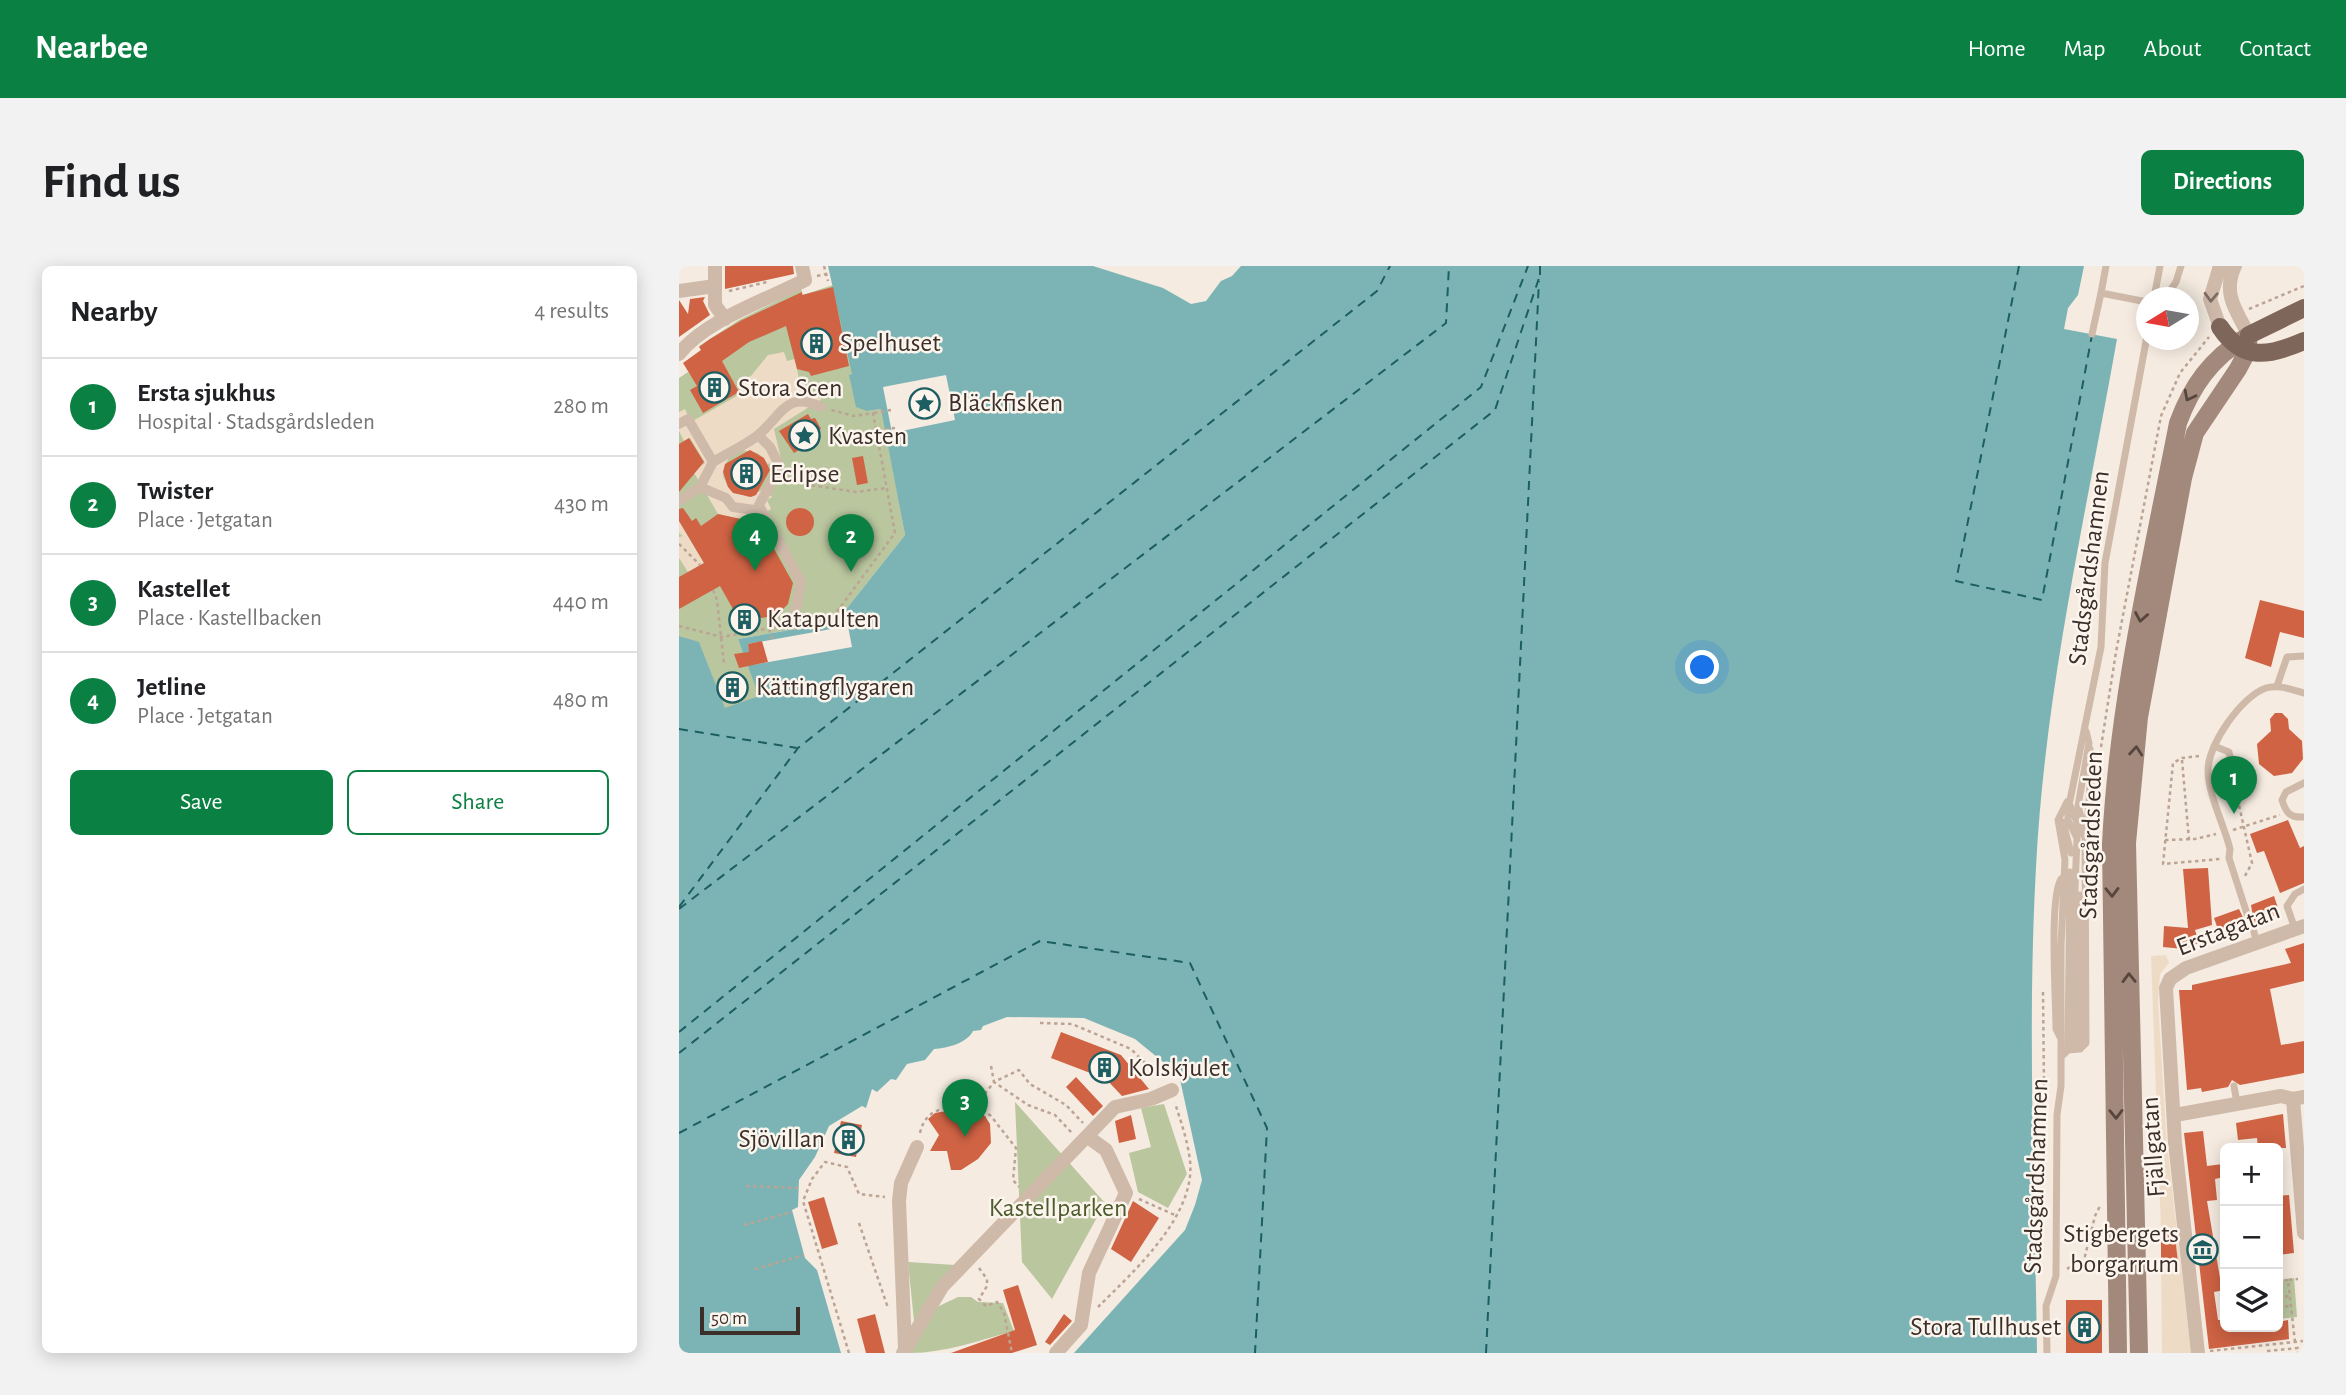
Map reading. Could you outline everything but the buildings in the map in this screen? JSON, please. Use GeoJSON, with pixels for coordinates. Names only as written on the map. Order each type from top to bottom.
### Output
{"type":"FeatureCollection","features":[{"type":"Feature","properties":{"kind":"main road"},"geometry":{"type":"LineString","coordinates":[[2243,344],[2304,308]]}},
{"type":"Feature","properties":{"kind":"main road"},"geometry":{"type":"LineString","coordinates":[[2220,327],[2243,344],[2286,348]]}},
{"type":"Feature","properties":{"kind":"main road"},"geometry":{"type":"LineString","coordinates":[[2227,385],[2257,363],[2304,341]]}},
{"type":"Feature","properties":{"kind":"main road","name":"Stadsgårdsleden"},"geometry":{"type":"LineString","coordinates":[[2139,1353],[2127,843],[2139,717],[2183,478],[2195,433],[2227,385],[2243,344]]}},
{"type":"Feature","properties":{"kind":"main road","name":"Stadsgårdsleden"},"geometry":{"type":"LineString","coordinates":[[2118,1353],[2111,844],[2114,788],[2131,674],[2178,423],[2194,386],[2220,354],[2243,344]]}},
{"type":"Feature","properties":{"kind":"street"},"geometry":{"type":"LineString","coordinates":[[715,266],[715,305],[725,319]]}},
{"type":"Feature","properties":{"kind":"street"},"geometry":{"type":"LineString","coordinates":[[679,354],[686,344],[725,319],[805,280],[802,266]]}},
{"type":"Feature","properties":{"kind":"street"},"geometry":{"type":"LineString","coordinates":[[2220,266],[2210,299],[2220,327]]}},
{"type":"Feature","properties":{"kind":"street"},"geometry":{"type":"LineString","coordinates":[[2235,266],[2228,294],[2243,344]]}},
{"type":"Feature","properties":{"kind":"street"},"geometry":{"type":"LineString","coordinates":[[679,291],[715,290]]}},
{"type":"Feature","properties":{"kind":"street"},"geometry":{"type":"LineString","coordinates":[[679,501],[700,487],[713,461],[758,435],[791,403],[805,400],[821,407]]}},
{"type":"Feature","properties":{"kind":"street"},"geometry":{"type":"LineString","coordinates":[[679,424],[688,419],[713,461]]}},
{"type":"Feature","properties":{"kind":"street"},"geometry":{"type":"LineString","coordinates":[[758,435],[780,467],[760,508]]}},
{"type":"Feature","properties":{"kind":"street"},"geometry":{"type":"LineString","coordinates":[[700,487],[726,498],[733,506],[760,508]]}},
{"type":"Feature","properties":{"kind":"street"},"geometry":{"type":"LineString","coordinates":[[760,508],[801,582],[793,625]]}},
{"type":"Feature","properties":{"kind":"street","name":"Erstagatan"},"geometry":{"type":"LineString","coordinates":[[2170,979],[2186,968],[2255,936],[2299,927]]}},
{"type":"Feature","properties":{"kind":"street","name":"Fjällgatan"},"geometry":{"type":"LineString","coordinates":[[2170,979],[2165,998],[2175,1143],[2202,1352]]}},
{"type":"Feature","properties":{"kind":"street"},"geometry":{"type":"LineString","coordinates":[[904,1351],[942,1287],[967,1258],[1088,1138],[1115,1107],[1151,1099],[1172,1090]]}},
{"type":"Feature","properties":{"kind":"street"},"geometry":{"type":"LineString","coordinates":[[2175,1115],[2281,1096],[2298,1098],[2304,1233]]}},
{"type":"Feature","properties":{"kind":"street"},"geometry":{"type":"LineString","coordinates":[[1056,1353],[1080,1325],[1089,1273],[1126,1193],[1106,1150],[1088,1138]]}},
{"type":"Feature","properties":{"kind":"street"},"geometry":{"type":"LineString","coordinates":[[904,1351],[898,1201],[901,1183],[917,1147]]}},
{"type":"Feature","properties":{"kind":"lane"},"geometry":{"type":"LineString","coordinates":[[2092,334],[2106,266]]}},
{"type":"Feature","properties":{"kind":"lane"},"geometry":{"type":"LineString","coordinates":[[2156,287],[2160,266]]}},
{"type":"Feature","properties":{"kind":"lane"},"geometry":{"type":"LineString","coordinates":[[2173,287],[2181,266]]}},
{"type":"Feature","properties":{"kind":"lane"},"geometry":{"type":"LineString","coordinates":[[2101,293],[2136,300]]}},
{"type":"Feature","properties":{"kind":"lane","name":"Stadsgårdshamnen"},"geometry":{"type":"LineString","coordinates":[[2047,1353],[2046,1306],[2056,1276],[2057,1115],[2061,1058],[2065,860],[2058,820],[2071,793],[2086,730],[2101,647],[2105,563],[2144,350]]}},
{"type":"Feature","properties":{"kind":"lane"},"geometry":{"type":"LineString","coordinates":[[2277,686],[2287,657],[2304,656]]}},
{"type":"Feature","properties":{"kind":"lane"},"geometry":{"type":"LineString","coordinates":[[2249,920],[2229,858],[2231,849],[2208,775],[2210,756],[2226,724],[2265,688],[2277,686],[2304,693]]}},
{"type":"Feature","properties":{"kind":"lane"},"geometry":{"type":"LineString","coordinates":[[2061,1058],[2086,1044],[2085,832],[2078,806],[2089,743],[2086,730]]}},
{"type":"Feature","properties":{"kind":"lane"},"geometry":{"type":"LineString","coordinates":[[2214,746],[2229,752],[2237,784]]}},
{"type":"Feature","properties":{"kind":"lane"},"geometry":{"type":"LineString","coordinates":[[2304,783],[2287,792],[2282,800],[2286,812],[2293,817],[2304,817]]}},
{"type":"Feature","properties":{"kind":"lane"},"geometry":{"type":"LineString","coordinates":[[2066,806],[2063,830],[2072,847],[2067,949],[2074,1049]]}},
{"type":"Feature","properties":{"kind":"lane"},"geometry":{"type":"LineString","coordinates":[[2066,806],[2082,833],[2074,1049]]}},
{"type":"Feature","properties":{"kind":"lane"},"geometry":{"type":"LineString","coordinates":[[2299,927],[2287,906],[2295,894],[2304,889]]}},
{"type":"Feature","properties":{"kind":"lane"},"geometry":{"type":"LineString","coordinates":[[2234,1086],[2237,1104]]}},
{"type":"Feature","properties":{"kind":"path"},"geometry":{"type":"LineString","coordinates":[[824,266],[823,275],[828,281]]}},
{"type":"Feature","properties":{"kind":"path"},"geometry":{"type":"LineString","coordinates":[[715,290],[768,282]]}},
{"type":"Feature","properties":{"kind":"path"},"geometry":{"type":"LineString","coordinates":[[747,287],[748,292]]}},
{"type":"Feature","properties":{"kind":"path"},"geometry":{"type":"LineString","coordinates":[[821,407],[854,416],[891,410]]}},
{"type":"Feature","properties":{"kind":"path"},"geometry":{"type":"LineString","coordinates":[[679,626],[722,636],[833,617],[895,533],[873,414]]}},
{"type":"Feature","properties":{"kind":"path"},"geometry":{"type":"LineString","coordinates":[[876,430],[895,428]]}},
{"type":"Feature","properties":{"kind":"path"},"geometry":{"type":"LineString","coordinates":[[775,476],[785,481],[856,492],[887,488]]}},
{"type":"Feature","properties":{"kind":"path"},"geometry":{"type":"LineString","coordinates":[[679,544],[700,565]]}},
{"type":"Feature","properties":{"kind":"path"},"geometry":{"type":"LineString","coordinates":[[713,590],[722,636],[724,664]]}},
{"type":"Feature","properties":{"kind":"path"},"geometry":{"type":"LineString","coordinates":[[817,621],[819,631]]}},
{"type":"Feature","properties":{"kind":"path"},"geometry":{"type":"LineString","coordinates":[[769,628],[772,639]]}},
{"type":"Feature","properties":{"kind":"path"},"geometry":{"type":"LineString","coordinates":[[2210,756],[2182,758],[2173,763],[2163,864],[2229,858]]}},
{"type":"Feature","properties":{"kind":"path"},"geometry":{"type":"LineString","coordinates":[[2182,758],[2189,840]]}},
{"type":"Feature","properties":{"kind":"path"},"geometry":{"type":"LineString","coordinates":[[2237,784],[2235,792],[2252,863],[2238,888]]}},
{"type":"Feature","properties":{"kind":"path"},"geometry":{"type":"LineString","coordinates":[[2235,830],[2286,812]]}},
{"type":"Feature","properties":{"kind":"path"},"geometry":{"type":"LineString","coordinates":[[2165,840],[2189,840],[2226,832]]}},
{"type":"Feature","properties":{"kind":"path"},"geometry":{"type":"LineString","coordinates":[[2043,992],[2045,1179]]}},
{"type":"Feature","properties":{"kind":"path"},"geometry":{"type":"LineString","coordinates":[[1040,1023],[1072,1024],[1131,1048],[1172,1090],[1191,1162],[1189,1184],[1177,1216],[1137,1269],[1080,1325]]}},
{"type":"Feature","properties":{"kind":"path"},"geometry":{"type":"LineString","coordinates":[[991,1066],[994,1082],[1028,1105],[1055,1115],[1088,1138]]}},
{"type":"Feature","properties":{"kind":"path"},"geometry":{"type":"LineString","coordinates":[[976,1105],[994,1082],[1019,1070],[1030,1084],[1066,1105],[1088,1138]]}},
{"type":"Feature","properties":{"kind":"path"},"geometry":{"type":"LineString","coordinates":[[917,1147],[922,1121],[927,1115],[935,1110],[976,1105],[991,1116],[1016,1148],[1013,1180],[1028,1196]]}},
{"type":"Feature","properties":{"kind":"path"},"geometry":{"type":"LineString","coordinates":[[849,1353],[803,1201],[812,1179],[825,1162],[847,1167],[859,1194],[898,1201]]}},
{"type":"Feature","properties":{"kind":"path"},"geometry":{"type":"LineString","coordinates":[[746,1186],[798,1188]]}},
{"type":"Feature","properties":{"kind":"path"},"geometry":{"type":"LineString","coordinates":[[1126,1193],[1177,1216]]}},
{"type":"Feature","properties":{"kind":"path"},"geometry":{"type":"LineString","coordinates":[[2056,1276],[2085,1256],[2095,1216],[2102,1201]]}},
{"type":"Feature","properties":{"kind":"path"},"geometry":{"type":"LineString","coordinates":[[744,1225],[792,1212]]}},
{"type":"Feature","properties":{"kind":"path"},"geometry":{"type":"LineString","coordinates":[[859,1223],[891,1315]]}},
{"type":"Feature","properties":{"kind":"path"},"geometry":{"type":"LineString","coordinates":[[754,1269],[804,1255]]}},
{"type":"Feature","properties":{"kind":"path"},"geometry":{"type":"LineString","coordinates":[[967,1258],[987,1279],[987,1286],[978,1299],[986,1306],[997,1302],[1004,1313],[1012,1353]]}},
{"type":"Feature","properties":{"kind":"path"},"geometry":{"type":"LineString","coordinates":[[2283,1280],[2298,1279]]}},
{"type":"Feature","properties":{"kind":"path"},"geometry":{"type":"LineString","coordinates":[[2288,1280],[2295,1342]]}},
{"type":"Feature","properties":{"kind":"path"},"geometry":{"type":"LineString","coordinates":[[2283,1297],[2290,1296]]}},
{"type":"Feature","properties":{"kind":"path"},"geometry":{"type":"LineString","coordinates":[[2283,1307],[2291,1306]]}},
{"type":"Feature","properties":{"kind":"path"},"geometry":{"type":"LineString","coordinates":[[2202,1352],[2303,1341]]}},
{"type":"Feature","properties":{"kind":"path"},"geometry":{"type":"LineString","coordinates":[[2266,1345],[2267,1352],[2298,1348],[2298,1353]]}},
{"type":"Feature","properties":{"kind":"green space"},"geometry":{"type":"Polygon","coordinates":[[[833,285],[853,374],[850,375],[867,411],[887,408],[887,437],[905,535],[836,622],[738,639],[760,696],[725,709],[699,643],[679,636],[679,378],[688,372],[693,378],[711,367],[699,346],[739,320],[801,289],[803,295],[833,285]]]}},
{"type":"Feature","properties":{"kind":"green space","name":"Kastellparken"},"geometry":{"type":"Polygon","coordinates":[[[1015,1102],[1105,1203],[1052,1299],[1022,1262],[1015,1102]]]}},
{"type":"Feature","properties":{"kind":"green space"},"geometry":{"type":"Polygon","coordinates":[[[1164,1104],[1187,1174],[1168,1208],[1138,1192],[1129,1153],[1151,1147],[1141,1108],[1164,1104]]]}},
{"type":"Feature","properties":{"kind":"green space"},"geometry":{"type":"Polygon","coordinates":[[[908,1262],[955,1265],[914,1321],[908,1262]]]}},
{"type":"Feature","properties":{"kind":"green space"},"geometry":{"type":"Polygon","coordinates":[[[2294,1278],[2297,1317],[2283,1318],[2283,1279],[2294,1278]]]}},
{"type":"Feature","properties":{"kind":"green space"},"geometry":{"type":"Polygon","coordinates":[[[958,1297],[971,1297],[978,1302],[1003,1303],[1014,1331],[949,1348],[910,1353],[935,1308],[958,1297]]]}},
{"type":"Feature","properties":{"kind":"shaded area"},"geometry":{"type":"Polygon","coordinates":[[[784,352],[787,361],[795,359],[799,379],[813,395],[822,399],[774,429],[781,459],[768,464],[758,453],[742,450],[729,458],[725,465],[723,476],[728,487],[748,497],[764,489],[772,497],[767,500],[771,509],[749,521],[718,514],[693,471],[705,463],[690,438],[684,441],[679,431],[679,412],[685,409],[691,422],[742,393],[739,387],[744,384],[742,380],[751,376],[768,355],[784,352]]]}},
{"type":"Feature","properties":{"kind":"shaded area"},"geometry":{"type":"Polygon","coordinates":[[[679,521],[704,563],[688,572],[679,558],[679,537],[683,536],[679,533],[679,521]]]}},
{"type":"Feature","properties":{"kind":"shaded area"},"geometry":{"type":"Polygon","coordinates":[[[2166,955],[2169,963],[2160,974],[2158,1001],[2167,1144],[2191,1353],[2162,1353],[2161,1265],[2178,1261],[2174,1229],[2161,1229],[2151,956],[2166,955]]]}},
{"type":"Feature","properties":{"kind":"water"},"geometry":{"type":"Polygon","coordinates":[[[828,266],[1093,266],[1163,288],[1191,304],[1206,301],[1221,281],[1232,276],[1241,266],[2084,266],[2078,295],[2068,308],[2064,329],[2117,339],[2057,668],[2041,801],[2032,988],[2037,1353],[1074,1353],[1185,1230],[1202,1180],[1179,1075],[1135,1039],[1084,1018],[1007,1017],[983,1026],[981,1030],[973,1031],[957,1044],[934,1049],[925,1060],[907,1064],[896,1080],[891,1079],[877,1092],[872,1089],[866,1108],[862,1106],[829,1126],[815,1157],[799,1180],[798,1207],[792,1210],[805,1258],[817,1270],[841,1353],[679,1353],[679,636],[699,642],[725,708],[759,696],[738,639],[836,622],[905,535],[881,409],[867,411],[856,407],[849,375],[852,374],[828,266]]]}},
{"type":"Feature","properties":{"kind":"pier"},"geometry":{"type":"Polygon","coordinates":[[[946,375],[955,420],[892,433],[883,387],[946,375]]]}},
{"type":"Feature","properties":{"kind":"pier"},"geometry":{"type":"Polygon","coordinates":[[[848,626],[852,647],[752,665],[748,644],[848,626]]]}},
{"type":"Feature","properties":{"kind":"ferry route"},"geometry":{"type":"LineString","coordinates":[[679,907],[798,748],[1377,291],[1390,266]]}},
{"type":"Feature","properties":{"kind":"ferry route"},"geometry":{"type":"LineString","coordinates":[[679,909],[1446,323],[1449,266]]}},
{"type":"Feature","properties":{"kind":"ferry route"},"geometry":{"type":"LineString","coordinates":[[679,1032],[1481,387],[1528,266]]}},
{"type":"Feature","properties":{"kind":"ferry route"},"geometry":{"type":"LineString","coordinates":[[1540,266],[1540,275]]}},
{"type":"Feature","properties":{"kind":"ferry route"},"geometry":{"type":"LineString","coordinates":[[2019,266],[1956,581],[2042,600],[2092,335]]}},
{"type":"Feature","properties":{"kind":"ferry route"},"geometry":{"type":"LineString","coordinates":[[679,1053],[1495,410],[1540,275]]}},
{"type":"Feature","properties":{"kind":"ferry route"},"geometry":{"type":"LineString","coordinates":[[1486,1353],[1539,281]]}},
{"type":"Feature","properties":{"kind":"ferry route"},"geometry":{"type":"LineString","coordinates":[[679,729],[797,748]]}},
{"type":"Feature","properties":{"kind":"ferry route"},"geometry":{"type":"LineString","coordinates":[[679,1133],[1040,941],[1190,963],[1267,1128],[1255,1353]]}},
{"type":"Feature","properties":{"kind":"place","name":"Spelhuset"},"geometry":{"type":"Point","coordinates":[817,343]}},
{"type":"Feature","properties":{"kind":"place","name":"Stora Scen"},"geometry":{"type":"Point","coordinates":[715,388]}},
{"type":"Feature","properties":{"kind":"place","name":"Bläckfisken"},"geometry":{"type":"Point","coordinates":[925,403]}},
{"type":"Feature","properties":{"kind":"place","name":"Kvasten"},"geometry":{"type":"Point","coordinates":[805,436]}},
{"type":"Feature","properties":{"kind":"place","name":"Eclipse"},"geometry":{"type":"Point","coordinates":[747,474]}},
{"type":"Feature","properties":{"kind":"place","name":"Jetline"},"geometry":{"type":"Point","coordinates":[755,571]}},
{"type":"Feature","properties":{"kind":"place","name":"Twister"},"geometry":{"type":"Point","coordinates":[851,572]}},
{"type":"Feature","properties":{"kind":"place","name":"Katapulten"},"geometry":{"type":"Point","coordinates":[744,619]}},
{"type":"Feature","properties":{"kind":"place","name":"Kättingflygaren"},"geometry":{"type":"Point","coordinates":[733,687]}},
{"type":"Feature","properties":{"kind":"place","name":"Ersta sjukhus"},"geometry":{"type":"Point","coordinates":[2234,814]}},
{"type":"Feature","properties":{"kind":"place","name":"Kolskjulet"},"geometry":{"type":"Point","coordinates":[1105,1068]}},
{"type":"Feature","properties":{"kind":"place","name":"Kastellet"},"geometry":{"type":"Point","coordinates":[965,1137]}},
{"type":"Feature","properties":{"kind":"place","name":"Sjövillan"},"geometry":{"type":"Point","coordinates":[848,1139]}},
{"type":"Feature","properties":{"kind":"place","name":"Stigbergets borgarrum"},"geometry":{"type":"Point","coordinates":[2202,1249]}},
{"type":"Feature","properties":{"kind":"place","name":"Stora Tullhuset"},"geometry":{"type":"Point","coordinates":[2084,1327]}}]}
